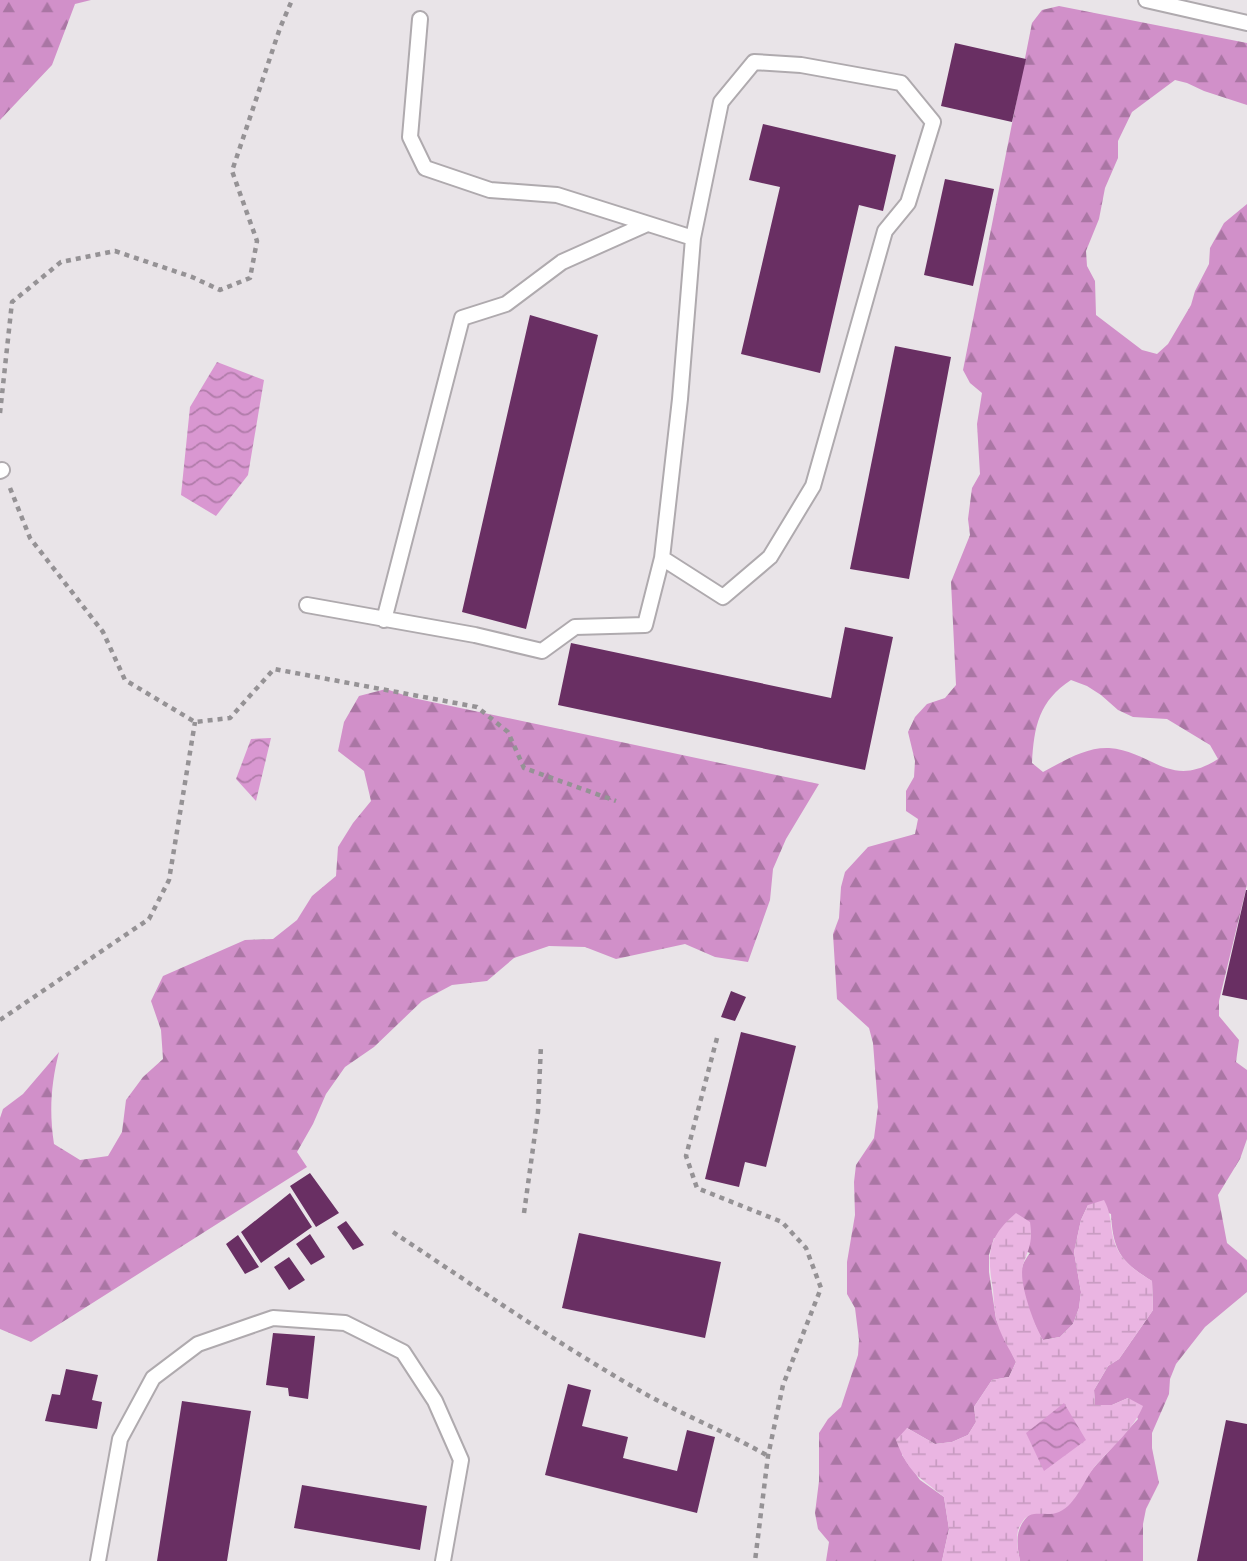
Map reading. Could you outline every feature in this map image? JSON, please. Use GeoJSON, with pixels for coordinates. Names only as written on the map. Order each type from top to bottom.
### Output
{"type":"FeatureCollection","features":[{"type":"Feature","properties":{"kind":"lane"},"geometry":{"type":"LineString","coordinates":[[1146,0],[1247,23]]}},
{"type":"Feature","properties":{"kind":"lane"},"geometry":{"type":"LineString","coordinates":[[420,19],[410,137],[425,168],[489,190],[557,195],[693,238]]}},
{"type":"Feature","properties":{"kind":"lane"},"geometry":{"type":"LineString","coordinates":[[307,605],[475,635],[542,651],[575,627],[645,625],[662,558],[680,399],[693,238],[721,102],[754,62],[801,65],[901,83],[933,122],[908,203],[885,231],[813,486],[770,557],[723,597],[662,558]]}},
{"type":"Feature","properties":{"kind":"lane"},"geometry":{"type":"LineString","coordinates":[[384,620],[463,318],[506,303],[562,262],[647,223]]}},
{"type":"Feature","properties":{"kind":"lane"},"geometry":{"type":"LineString","coordinates":[[98,1561],[120,1439],[153,1378],[198,1344],[273,1318],[345,1323],[402,1352],[435,1401],[461,1461],[443,1561]]}},
{"type":"Feature","properties":{"kind":"path"},"geometry":{"type":"LineString","coordinates":[[0,413],[12,302],[61,262],[115,251],[220,289],[250,278],[257,240],[232,171],[279,28],[292,0]]}},
{"type":"Feature","properties":{"kind":"path"},"geometry":{"type":"LineString","coordinates":[[1,470],[30,538],[103,632],[125,680],[195,722],[230,718],[274,668],[477,707],[508,732],[524,768],[616,801]]}},
{"type":"Feature","properties":{"kind":"path"},"geometry":{"type":"LineString","coordinates":[[0,1020],[149,919],[169,880],[195,722]]}},
{"type":"Feature","properties":{"kind":"path"},"geometry":{"type":"LineString","coordinates":[[717,1038],[686,1157],[697,1188],[782,1222],[806,1248],[821,1288],[783,1385],[768,1456],[755,1561]]}},
{"type":"Feature","properties":{"kind":"path"},"geometry":{"type":"LineString","coordinates":[[524,1213],[538,1112],[541,1045]]}},
{"type":"Feature","properties":{"kind":"path"},"geometry":{"type":"LineString","coordinates":[[393,1232],[531,1324],[650,1396],[768,1456]]}},
{"type":"Feature","properties":{"kind":"green space"},"geometry":{"type":"Polygon","coordinates":[[[0,0],[91,0],[75,4],[52,65],[0,120],[0,0]]]}},
{"type":"Feature","properties":{"kind":"green space"},"geometry":{"type":"Polygon","coordinates":[[[1059,6],[1247,43],[1247,105],[1175,80],[1132,112],[1118,141],[1118,158],[1105,188],[1099,219],[1086,251],[1087,266],[1095,281],[1096,315],[1142,350],[1157,354],[1168,344],[1191,305],[1209,264],[1210,248],[1224,223],[1247,204],[1247,885],[1219,1001],[1219,1016],[1239,1040],[1236,1062],[1247,1070],[1247,1139],[1240,1159],[1218,1195],[1227,1243],[1247,1260],[1247,1292],[1205,1327],[1176,1364],[1170,1379],[1169,1394],[1152,1433],[1159,1483],[1146,1509],[1143,1524],[1143,1561],[1020,1561],[1018,1535],[1026,1518],[1031,1513],[1057,1510],[1072,1499],[1089,1473],[1138,1419],[1128,1398],[1112,1405],[1095,1405],[1094,1390],[1108,1366],[1119,1359],[1153,1310],[1152,1281],[1133,1268],[1121,1254],[1114,1237],[1111,1214],[1088,1205],[1081,1220],[1074,1252],[1081,1292],[1079,1308],[1073,1324],[1060,1337],[1043,1340],[1031,1316],[1023,1285],[1022,1268],[1030,1253],[994,1238],[989,1255],[989,1272],[996,1319],[1016,1362],[1009,1377],[992,1380],[974,1407],[976,1422],[968,1435],[952,1442],[935,1444],[907,1428],[902,1455],[920,1480],[944,1497],[949,1529],[942,1561],[826,1561],[829,1542],[818,1529],[815,1513],[819,1481],[819,1433],[828,1419],[841,1407],[858,1355],[855,1308],[847,1294],[847,1262],[855,1215],[856,1165],[874,1138],[878,1107],[873,1043],[869,1028],[837,999],[833,934],[839,918],[845,872],[868,847],[915,834],[918,819],[906,811],[906,791],[914,777],[915,761],[908,732],[915,717],[927,704],[945,698],[956,685],[951,582],[970,535],[968,519],[972,488],[980,474],[977,424],[982,393],[970,383],[963,370],[1032,23],[1042,10],[1059,6]],[[1071,680],[1060,688],[1045,706],[1034,737],[1032,763],[1043,772],[1075,756],[1100,748],[1124,751],[1174,770],[1201,768],[1218,759],[1210,745],[1167,719],[1133,717],[1118,710],[1087,686],[1071,680]]]}},
{"type":"Feature","properties":{"kind":"green space"},"geometry":{"type":"Polygon","coordinates":[[[386,689],[413,698],[819,784],[786,839],[773,869],[770,900],[748,962],[715,957],[685,944],[616,959],[585,947],[549,946],[514,958],[487,981],[452,985],[422,1001],[374,1047],[345,1067],[326,1094],[297,1152],[307,1167],[31,1342],[0,1329],[0,1118],[3,1109],[23,1094],[59,1052],[52,1098],[54,1144],[80,1160],[108,1156],[122,1132],[126,1100],[143,1077],[163,1059],[161,1030],[151,1001],[163,976],[245,940],[273,939],[297,920],[312,896],[336,876],[338,847],[371,801],[364,771],[338,751],[344,722],[359,696],[386,689]]]}},
{"type":"Feature","properties":{"kind":"green space"},"geometry":{"type":"Polygon","coordinates":[[[1104,1200],[1114,1241],[1121,1255],[1152,1281],[1153,1310],[1119,1359],[1108,1366],[1094,1390],[1095,1405],[1112,1405],[1128,1398],[1143,1406],[1134,1423],[1096,1465],[1071,1503],[1054,1514],[1033,1514],[1025,1519],[1017,1537],[1020,1561],[942,1561],[949,1529],[944,1497],[910,1468],[896,1440],[907,1428],[935,1444],[952,1442],[968,1435],[976,1422],[974,1407],[992,1380],[1009,1377],[1016,1362],[997,1324],[990,1266],[991,1247],[1006,1222],[1016,1213],[1030,1222],[1031,1240],[1022,1272],[1025,1292],[1031,1314],[1043,1340],[1060,1337],[1073,1324],[1079,1308],[1081,1292],[1074,1252],[1081,1220],[1088,1205],[1104,1200]]]}},
{"type":"Feature","properties":{"kind":"water"},"geometry":{"type":"Polygon","coordinates":[[[217,362],[264,380],[248,475],[216,516],[181,495],[190,407],[217,362]]]}},
{"type":"Feature","properties":{"kind":"water"},"geometry":{"type":"Polygon","coordinates":[[[271,738],[256,801],[236,779],[251,739],[271,738]]]}},
{"type":"Feature","properties":{"kind":"water"},"geometry":{"type":"Polygon","coordinates":[[[1064,1403],[1086,1440],[1044,1471],[1026,1433],[1064,1403]]]}},
{"type":"Feature","properties":{"kind":"building"},"geometry":{"type":"Polygon","coordinates":[[[955,43],[1026,59],[1012,122],[941,106],[955,43]]]}},
{"type":"Feature","properties":{"kind":"building"},"geometry":{"type":"Polygon","coordinates":[[[763,124],[896,155],[883,211],[859,205],[820,373],[741,354],[780,187],[749,180],[763,124]]]}},
{"type":"Feature","properties":{"kind":"building"},"geometry":{"type":"Polygon","coordinates":[[[945,179],[994,189],[973,286],[924,275],[945,179]]]}},
{"type":"Feature","properties":{"kind":"building"},"geometry":{"type":"Polygon","coordinates":[[[530,315],[598,335],[526,629],[462,612],[530,315]]]}},
{"type":"Feature","properties":{"kind":"building"},"geometry":{"type":"Polygon","coordinates":[[[895,346],[951,357],[909,579],[850,569],[895,346]]]}},
{"type":"Feature","properties":{"kind":"building"},"geometry":{"type":"Polygon","coordinates":[[[845,627],[893,637],[865,770],[558,705],[571,643],[831,698],[845,627]]]}},
{"type":"Feature","properties":{"kind":"building"},"geometry":{"type":"Polygon","coordinates":[[[1247,890],[1247,1000],[1222,995],[1247,890]]]}},
{"type":"Feature","properties":{"kind":"building"},"geometry":{"type":"Polygon","coordinates":[[[731,991],[746,997],[735,1021],[721,1017],[731,991]]]}},
{"type":"Feature","properties":{"kind":"building"},"geometry":{"type":"Polygon","coordinates":[[[741,1032],[796,1046],[766,1167],[745,1162],[739,1187],[705,1179],[741,1032]]]}},
{"type":"Feature","properties":{"kind":"building"},"geometry":{"type":"Polygon","coordinates":[[[310,1173],[339,1213],[316,1227],[290,1186],[310,1173]]]}},
{"type":"Feature","properties":{"kind":"building"},"geometry":{"type":"Polygon","coordinates":[[[290,1193],[312,1227],[261,1263],[241,1232],[290,1193]]]}},
{"type":"Feature","properties":{"kind":"building"},"geometry":{"type":"Polygon","coordinates":[[[346,1221],[364,1245],[353,1250],[337,1227],[346,1221]]]}},
{"type":"Feature","properties":{"kind":"building"},"geometry":{"type":"Polygon","coordinates":[[[579,1233],[721,1262],[705,1338],[562,1308],[579,1233]]]}},
{"type":"Feature","properties":{"kind":"building"},"geometry":{"type":"Polygon","coordinates":[[[310,1234],[325,1257],[311,1265],[296,1244],[310,1234]]]}},
{"type":"Feature","properties":{"kind":"building"},"geometry":{"type":"Polygon","coordinates":[[[238,1235],[259,1267],[245,1274],[226,1244],[238,1235]]]}},
{"type":"Feature","properties":{"kind":"building"},"geometry":{"type":"Polygon","coordinates":[[[289,1257],[305,1280],[289,1290],[274,1267],[289,1257]]]}},
{"type":"Feature","properties":{"kind":"building"},"geometry":{"type":"Polygon","coordinates":[[[273,1333],[315,1336],[308,1399],[289,1396],[288,1388],[266,1385],[273,1333]]]}},
{"type":"Feature","properties":{"kind":"building"},"geometry":{"type":"Polygon","coordinates":[[[66,1369],[98,1375],[92,1400],[102,1402],[97,1429],[45,1421],[52,1394],[60,1395],[66,1369]]]}},
{"type":"Feature","properties":{"kind":"building"},"geometry":{"type":"Polygon","coordinates":[[[568,1384],[591,1390],[582,1426],[628,1437],[623,1458],[677,1471],[687,1430],[715,1437],[697,1513],[545,1475],[568,1384]]]}},
{"type":"Feature","properties":{"kind":"building"},"geometry":{"type":"Polygon","coordinates":[[[182,1401],[251,1411],[227,1561],[157,1561],[182,1401]]]}},
{"type":"Feature","properties":{"kind":"building"},"geometry":{"type":"Polygon","coordinates":[[[1226,1420],[1247,1424],[1247,1561],[1197,1561],[1226,1420]]]}},
{"type":"Feature","properties":{"kind":"building"},"geometry":{"type":"Polygon","coordinates":[[[302,1485],[427,1506],[420,1550],[294,1528],[302,1485]]]}}]}
